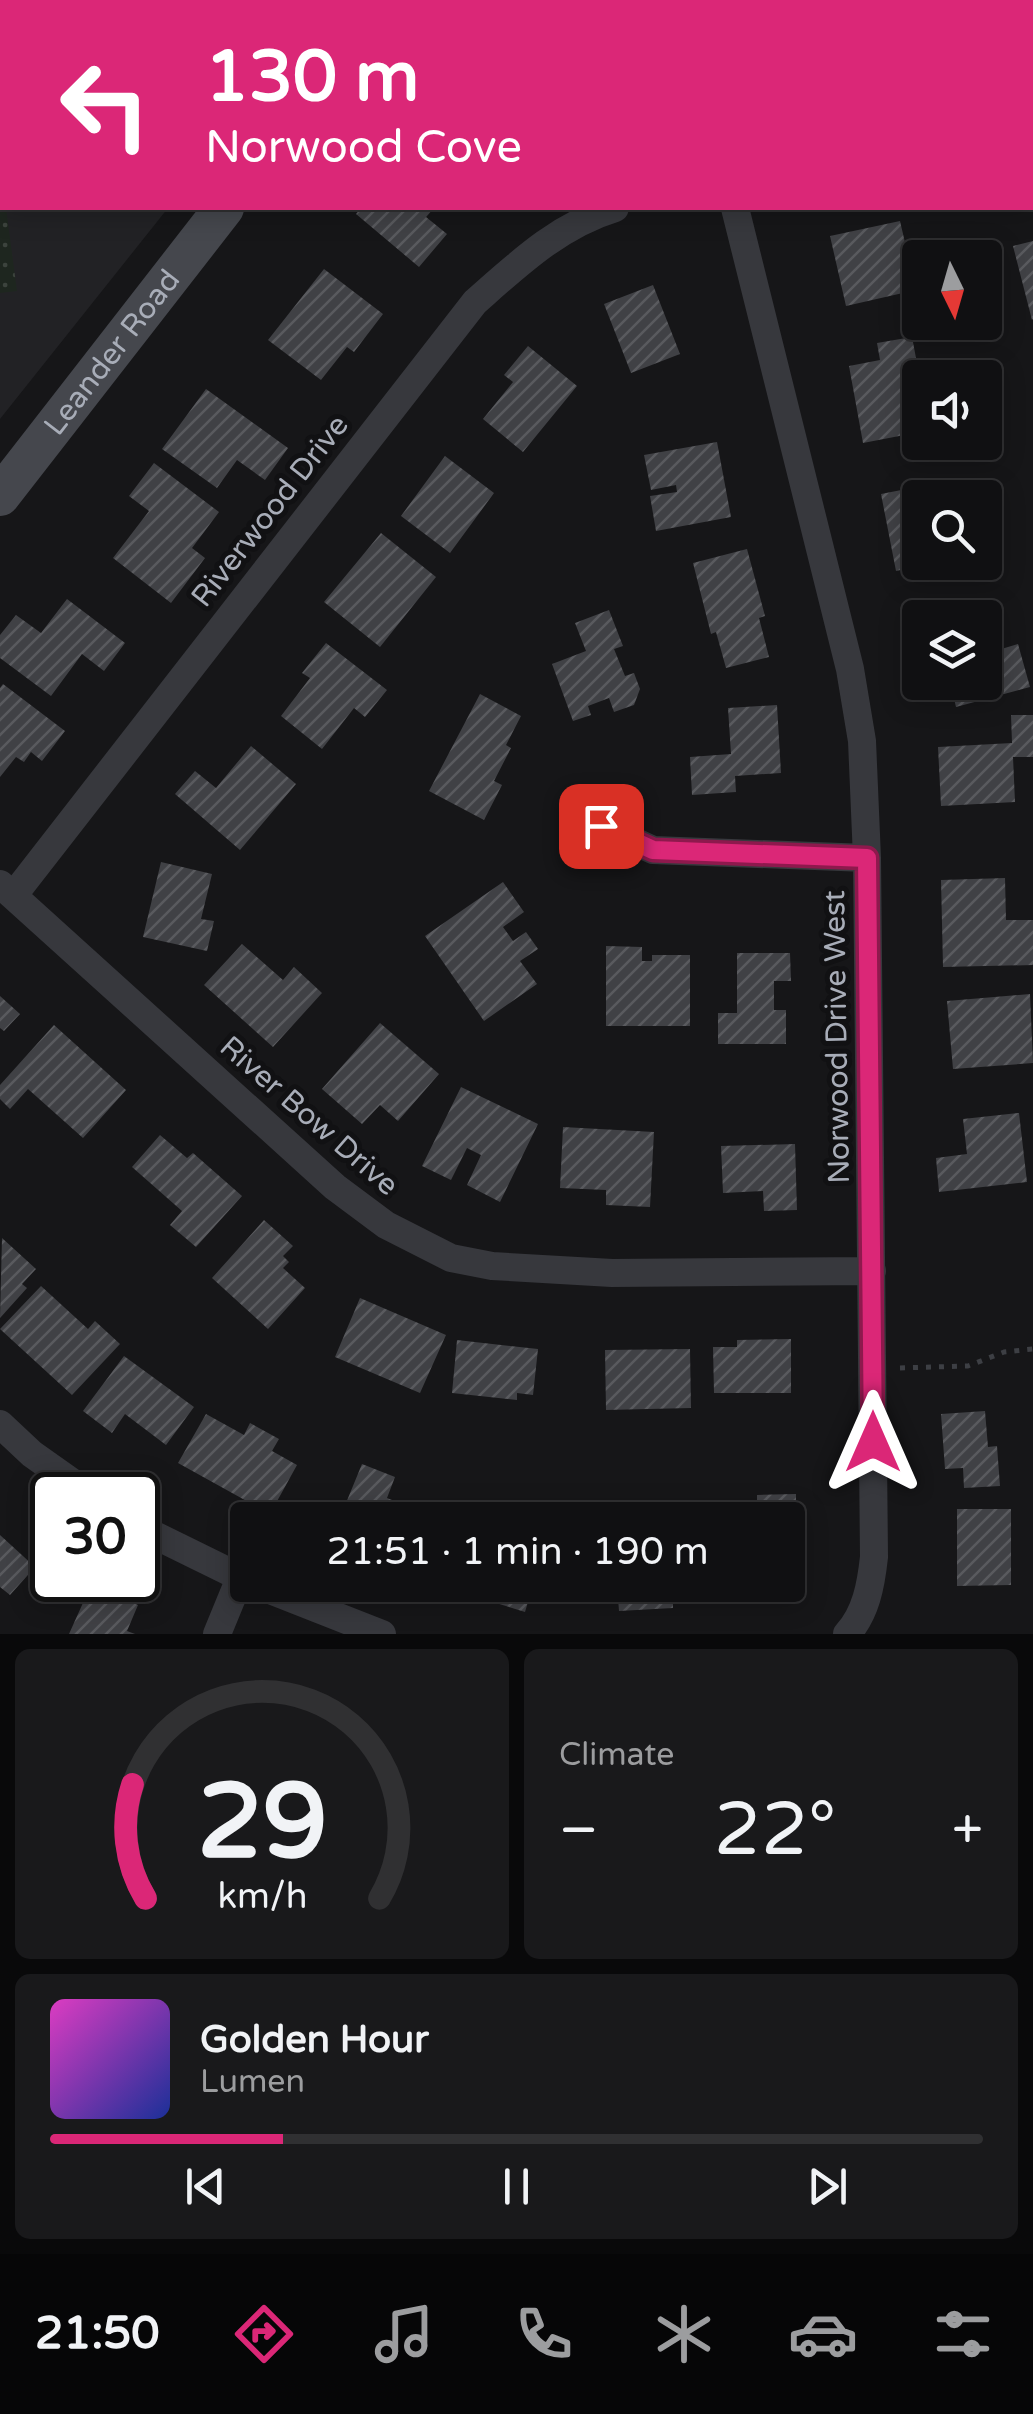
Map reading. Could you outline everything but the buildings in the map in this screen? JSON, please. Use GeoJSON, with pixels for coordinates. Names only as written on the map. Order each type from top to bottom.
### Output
{"type":"FeatureCollection","features":[{"type":"Feature","properties":{"kind":"main road","name":"Leander Road"},"geometry":{"type":"LineString","coordinates":[[0,496],[222,210]]}},
{"type":"Feature","properties":{"kind":"street","name":"Riverwood Drive"},"geometry":{"type":"LineString","coordinates":[[6,890],[475,302],[534,250],[590,215],[608,210]]}},
{"type":"Feature","properties":{"kind":"street","name":"Norwood Drive West"},"geometry":{"type":"LineString","coordinates":[[735,210],[850,669],[862,741],[867,858],[874,1557],[866,1601],[847,1634]]}},
{"type":"Feature","properties":{"kind":"street"},"geometry":{"type":"LineString","coordinates":[[601,826],[653,850],[867,858]]}},
{"type":"Feature","properties":{"kind":"street","name":"River Bow Drive"},"geometry":{"type":"LineString","coordinates":[[6,890],[335,1187],[386,1225],[451,1258],[492,1266],[612,1273],[872,1271]]}},
{"type":"Feature","properties":{"kind":"street"},"geometry":{"type":"LineString","coordinates":[[0,1424],[57,1472]]}},
{"type":"Feature","properties":{"kind":"street"},"geometry":{"type":"LineString","coordinates":[[160,1538],[230,1572]]}},
{"type":"Feature","properties":{"kind":"street"},"geometry":{"type":"LineString","coordinates":[[217,1634],[236,1602]]}},
{"type":"Feature","properties":{"kind":"street"},"geometry":{"type":"LineString","coordinates":[[301,1602],[382,1634]]}},
{"type":"Feature","properties":{"kind":"path"},"geometry":{"type":"LineString","coordinates":[[872,1366],[968,1366],[1004,1352],[1033,1349]]}},
{"type":"Feature","properties":{"kind":"shaded area"},"geometry":{"type":"Polygon","coordinates":[[[0,210],[166,210],[0,419],[0,210]]]}},
{"type":"Feature","properties":{"kind":"shaded area"},"geometry":{"type":"Polygon","coordinates":[[[0,210],[6,210],[17,291],[0,293],[0,210]]]}},
{"type":"Feature","properties":{"kind":"route"},"geometry":{"type":"LineString","coordinates":[[601,826],[653,850],[867,858],[873,1442]]}}]}
